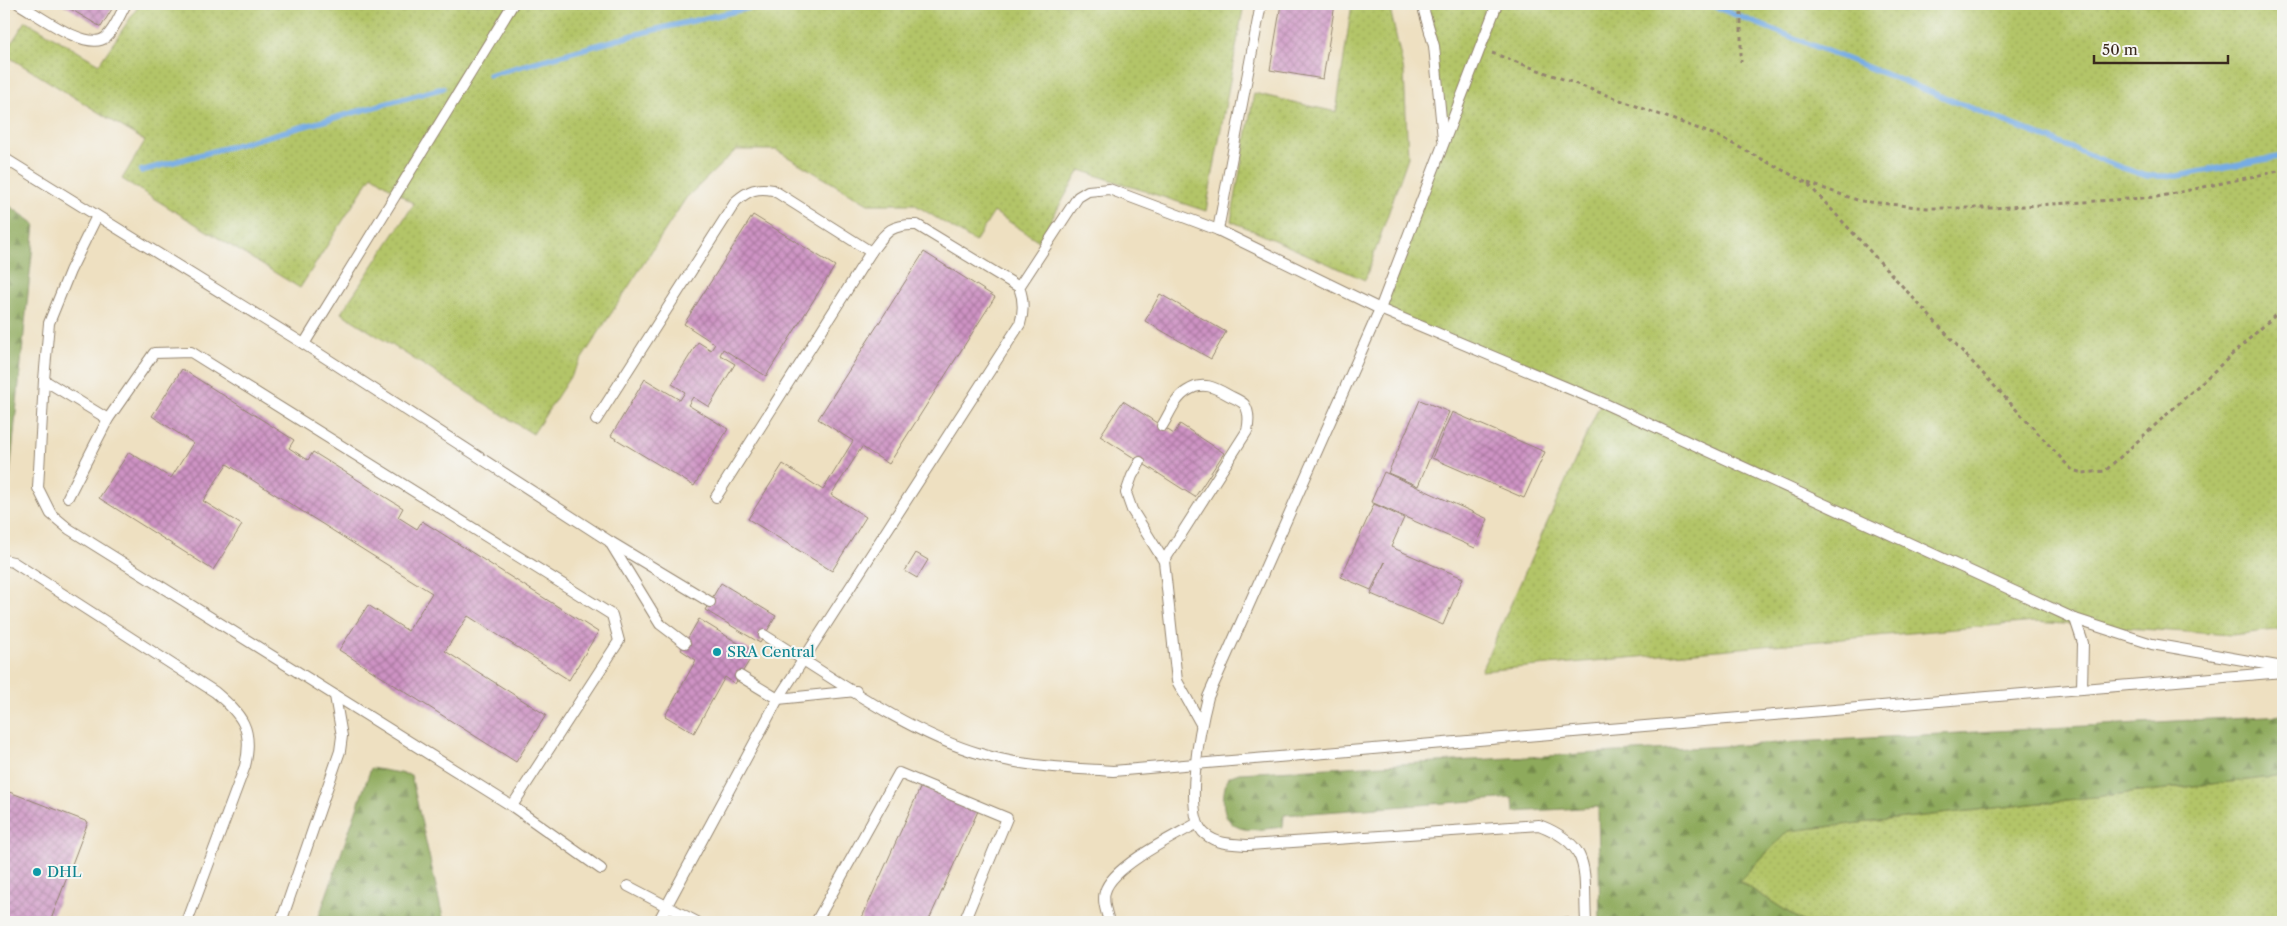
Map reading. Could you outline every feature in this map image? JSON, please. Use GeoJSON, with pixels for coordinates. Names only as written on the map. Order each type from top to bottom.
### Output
{"type":"FeatureCollection","features":[{"type":"Feature","properties":{"kind":"lane"},"geometry":{"type":"LineString","coordinates":[[19,4],[79,39],[97,42],[105,38],[110,32],[126,4]]}},
{"type":"Feature","properties":{"kind":"lane"},"geometry":{"type":"LineString","coordinates":[[304,344],[513,4]]}},
{"type":"Feature","properties":{"kind":"lane"},"geometry":{"type":"LineString","coordinates":[[1218,230],[1261,4]]}},
{"type":"Feature","properties":{"kind":"lane"},"geometry":{"type":"LineString","coordinates":[[1422,4],[1434,46],[1444,142]]}},
{"type":"Feature","properties":{"kind":"lane"},"geometry":{"type":"LineString","coordinates":[[1497,4],[1380,308],[1208,697],[1201,724],[1195,764],[1196,824],[1205,834],[1218,842],[1249,845],[1539,825],[1552,830],[1575,846],[1582,858],[1586,922]]}},
{"type":"Feature","properties":{"kind":"lane"},"geometry":{"type":"LineString","coordinates":[[4,158],[304,344],[609,542],[710,602]]}},
{"type":"Feature","properties":{"kind":"lane"},"geometry":{"type":"LineString","coordinates":[[596,420],[736,201],[748,191],[760,187],[774,190],[871,252]]}},
{"type":"Feature","properties":{"kind":"lane"},"geometry":{"type":"LineString","coordinates":[[1019,287],[1078,197],[1088,191],[1109,189],[1218,230],[1380,308],[1601,402],[2076,619],[2152,644],[2283,667]]}},
{"type":"Feature","properties":{"kind":"lane"},"geometry":{"type":"LineString","coordinates":[[97,216],[70,271],[49,323],[38,488],[51,514],[68,529],[512,806],[601,869]]}},
{"type":"Feature","properties":{"kind":"lane"},"geometry":{"type":"LineString","coordinates":[[658,922],[778,699],[1020,324],[1023,314],[1023,297],[1019,287],[917,225],[901,224],[888,230],[871,252],[716,497]]}},
{"type":"Feature","properties":{"kind":"lane"},"geometry":{"type":"LineString","coordinates":[[68,496],[108,419],[154,353],[191,352],[612,615],[619,641],[512,806]]}},
{"type":"Feature","properties":{"kind":"lane"},"geometry":{"type":"LineString","coordinates":[[44,380],[108,419]]}},
{"type":"Feature","properties":{"kind":"lane"},"geometry":{"type":"LineString","coordinates":[[1162,426],[1180,396],[1199,385],[1213,386],[1243,404],[1249,422],[1247,431],[1164,560]]}},
{"type":"Feature","properties":{"kind":"lane"},"geometry":{"type":"LineString","coordinates":[[1140,462],[1132,476],[1126,493],[1132,510],[1164,560],[1177,681],[1201,724]]}},
{"type":"Feature","properties":{"kind":"lane"},"geometry":{"type":"LineString","coordinates":[[609,542],[660,624],[685,643]]}},
{"type":"Feature","properties":{"kind":"lane"},"geometry":{"type":"LineString","coordinates":[[4,560],[13,562],[215,692],[231,706],[247,727],[249,740],[245,766],[187,922]]}},
{"type":"Feature","properties":{"kind":"lane"},"geometry":{"type":"LineString","coordinates":[[2076,619],[2083,643],[2082,689]]}},
{"type":"Feature","properties":{"kind":"lane"},"geometry":{"type":"LineString","coordinates":[[764,635],[920,730],[981,754],[1041,766],[1113,771],[2283,672]]}},
{"type":"Feature","properties":{"kind":"lane"},"geometry":{"type":"LineString","coordinates":[[740,676],[778,699],[856,691]]}},
{"type":"Feature","properties":{"kind":"lane"},"geometry":{"type":"LineString","coordinates":[[280,922],[340,751],[342,736],[335,696]]}},
{"type":"Feature","properties":{"kind":"lane"},"geometry":{"type":"LineString","coordinates":[[816,922],[900,773],[1007,818],[964,922]]}},
{"type":"Feature","properties":{"kind":"lane"},"geometry":{"type":"LineString","coordinates":[[1109,922],[1104,893],[1108,883],[1116,874],[1153,848],[1196,824]]}},
{"type":"Feature","properties":{"kind":"lane"},"geometry":{"type":"LineString","coordinates":[[628,886],[696,922]]}},
{"type":"Feature","properties":{"kind":"path"},"geometry":{"type":"LineString","coordinates":[[1741,4],[1741,62]]}},
{"type":"Feature","properties":{"kind":"path"},"geometry":{"type":"LineString","coordinates":[[1480,49],[1718,136],[1807,183],[1860,201],[1927,208],[1994,208],[2157,197],[2283,170]]}},
{"type":"Feature","properties":{"kind":"path"},"geometry":{"type":"LineString","coordinates":[[1807,183],[2072,470],[2083,473],[2106,471],[2283,308]]}},
{"type":"Feature","properties":{"kind":"green space"},"geometry":{"type":"Polygon","coordinates":[[[140,4],[1244,4],[1206,211],[1080,170],[1039,241],[994,212],[975,242],[914,204],[868,204],[776,150],[736,150],[686,198],[533,434],[341,313],[414,204],[372,175],[300,288],[122,179],[145,141],[4,54],[26,21],[99,64],[140,4]]]}},
{"type":"Feature","properties":{"kind":"green space"},"geometry":{"type":"Polygon","coordinates":[[[1352,4],[1389,4],[1404,72],[1408,157],[1365,280],[1231,221],[1254,93],[1336,112],[1352,4]]]}},
{"type":"Feature","properties":{"kind":"green space"},"geometry":{"type":"Polygon","coordinates":[[[1422,4],[2283,4],[2283,629],[2232,635],[2034,622],[1481,671],[1601,402],[1380,309],[1443,142],[1434,46],[1422,4]]]}},
{"type":"Feature","properties":{"kind":"green space"},"geometry":{"type":"Polygon","coordinates":[[[4,202],[35,224],[9,483],[4,481],[4,202]]]}},
{"type":"Feature","properties":{"kind":"green space"},"geometry":{"type":"Polygon","coordinates":[[[2283,715],[2283,776],[1788,831],[1739,881],[1804,922],[1600,922],[1598,807],[1514,812],[1513,798],[1284,815],[1283,827],[1253,830],[1236,826],[1230,821],[1226,815],[1223,800],[1228,777],[1239,773],[2283,715]]]}},
{"type":"Feature","properties":{"kind":"green space"},"geometry":{"type":"Polygon","coordinates":[[[371,768],[411,775],[444,922],[317,922],[371,768]]]}},
{"type":"Feature","properties":{"kind":"green space"},"geometry":{"type":"Polygon","coordinates":[[[2283,776],[2283,922],[1804,922],[1739,881],[1788,831],[2283,776]]]}},
{"type":"Feature","properties":{"kind":"building"},"geometry":{"type":"Polygon","coordinates":[[[62,4],[115,4],[101,27],[62,4]]]}},
{"type":"Feature","properties":{"kind":"building"},"geometry":{"type":"Polygon","coordinates":[[[1281,4],[1335,4],[1323,79],[1270,70],[1281,4]]]}},
{"type":"Feature","properties":{"kind":"building"},"geometry":{"type":"Polygon","coordinates":[[[753,215],[835,266],[766,376],[723,349],[720,355],[735,364],[709,407],[693,397],[688,405],[728,429],[694,486],[611,436],[645,379],[680,400],[685,392],[672,384],[698,342],[711,350],[715,344],[684,324],[753,215]]]}},
{"type":"Feature","properties":{"kind":"building"},"geometry":{"type":"Polygon","coordinates":[[[924,252],[995,297],[889,464],[862,447],[831,495],[866,517],[832,571],[748,519],[783,464],[823,490],[853,441],[818,419],[924,252]]]}},
{"type":"Feature","properties":{"kind":"building"},"geometry":{"type":"Polygon","coordinates":[[[1160,294],[1226,332],[1211,359],[1145,321],[1160,294]]]}},
{"type":"Feature","properties":{"kind":"building"},"geometry":{"type":"Polygon","coordinates":[[[182,369],[294,440],[289,448],[308,460],[313,452],[403,508],[398,517],[417,529],[422,521],[598,632],[569,680],[468,616],[445,651],[546,715],[516,762],[339,650],[368,605],[408,631],[432,593],[227,464],[203,501],[242,525],[213,570],[99,498],[129,452],[171,478],[193,443],[152,416],[182,369]]]}},
{"type":"Feature","properties":{"kind":"building"},"geometry":{"type":"Polygon","coordinates":[[[1420,400],[1449,412],[1418,486],[1388,473],[1420,400]]]}},
{"type":"Feature","properties":{"kind":"building"},"geometry":{"type":"Polygon","coordinates":[[[1123,401],[1174,434],[1180,424],[1224,453],[1195,497],[1100,436],[1123,401]]]}},
{"type":"Feature","properties":{"kind":"building"},"geometry":{"type":"Polygon","coordinates":[[[1452,412],[1545,452],[1524,498],[1432,458],[1452,412]]]}},
{"type":"Feature","properties":{"kind":"building"},"geometry":{"type":"Polygon","coordinates":[[[1384,472],[1488,519],[1475,548],[1371,502],[1384,472]]]}},
{"type":"Feature","properties":{"kind":"building"},"geometry":{"type":"Polygon","coordinates":[[[1374,504],[1404,518],[1391,547],[1463,578],[1443,625],[1371,594],[1385,562],[1371,590],[1341,577],[1374,504]]]}},
{"type":"Feature","properties":{"kind":"building"},"geometry":{"type":"Polygon","coordinates":[[[916,553],[928,560],[917,578],[905,571],[916,553]]]}},
{"type":"Feature","properties":{"kind":"building"},"geometry":{"type":"Polygon","coordinates":[[[721,583],[776,616],[760,643],[705,610],[721,583]]]}},
{"type":"Feature","properties":{"kind":"building"},"geometry":{"type":"Polygon","coordinates":[[[699,619],[754,653],[735,684],[725,677],[694,733],[665,716],[696,660],[681,650],[699,619]]]}},
{"type":"Feature","properties":{"kind":"building"},"geometry":{"type":"Polygon","coordinates":[[[921,786],[978,811],[928,922],[860,922],[921,786]]]}},
{"type":"Feature","properties":{"kind":"building","name":"DHL"},"geometry":{"type":"Polygon","coordinates":[[[4,790],[88,822],[50,922],[4,922],[4,790]]]}},
{"type":"Feature","properties":{"kind":"building"},"geometry":{"type":"Polygon","coordinates":[[[1568,917],[1568,922],[1519,922],[1519,921],[1568,917]]]}},
{"type":"Feature","properties":{"kind":"waterway"},"geometry":{"type":"LineString","coordinates":[[489,75],[645,32],[766,4]]}},
{"type":"Feature","properties":{"kind":"waterway"},"geometry":{"type":"LineString","coordinates":[[1708,4],[2147,176],[2177,176],[2283,156]]}},
{"type":"Feature","properties":{"kind":"waterway"},"geometry":{"type":"LineString","coordinates":[[141,171],[443,88]]}},
{"type":"Feature","properties":{"kind":"place","name":"SRA Central"},"geometry":{"type":"Point","coordinates":[717,652]}},
{"type":"Feature","properties":{"kind":"place","name":"DHL"},"geometry":{"type":"Point","coordinates":[37,872]}}]}
